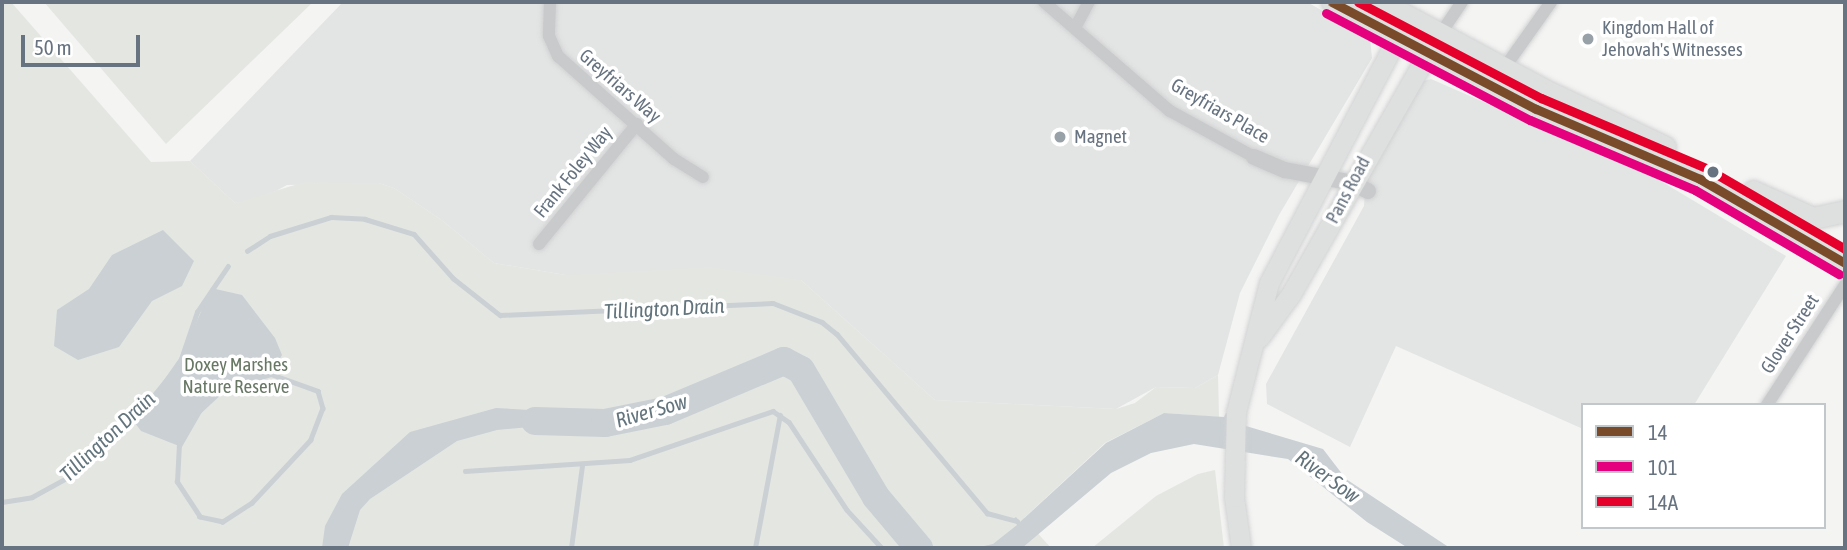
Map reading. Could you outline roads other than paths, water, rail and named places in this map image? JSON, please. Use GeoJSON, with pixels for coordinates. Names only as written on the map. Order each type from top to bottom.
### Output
{"type":"FeatureCollection","features":[{"type":"Feature","properties":{"kind":"highway"},"geometry":{"type":"LineString","coordinates":[[1332,2],[1536,109],[1655,158],[1759,210],[1845,263]]}},
{"type":"Feature","properties":{"kind":"highway"},"geometry":{"type":"LineString","coordinates":[[1381,2],[1797,213],[1813,218],[1845,211]]}},
{"type":"Feature","properties":{"kind":"main road","name":"Pans Road"},"geometry":{"type":"LineString","coordinates":[[1241,548],[1234,472],[1241,384],[1269,283],[1408,17]]}},
{"type":"Feature","properties":{"kind":"main road","name":"Pans Road"},"geometry":{"type":"LineString","coordinates":[[1253,347],[1361,187],[1425,52],[1441,33]]}},
{"type":"Feature","properties":{"kind":"street","name":"Greyfriars Way"},"geometry":{"type":"LineString","coordinates":[[550,2],[553,50],[674,159],[704,177]]}},
{"type":"Feature","properties":{"kind":"street","name":"Greyfriars Place"},"geometry":{"type":"LineString","coordinates":[[1044,2],[1170,111],[1254,157],[1285,170],[1325,175],[1361,187]]}},
{"type":"Feature","properties":{"kind":"street"},"geometry":{"type":"LineString","coordinates":[[1075,28],[1089,2]]}},
{"type":"Feature","properties":{"kind":"street"},"geometry":{"type":"LineString","coordinates":[[1441,33],[1462,2]]}},
{"type":"Feature","properties":{"kind":"street"},"geometry":{"type":"LineString","coordinates":[[1505,67],[1551,2]]}},
{"type":"Feature","properties":{"kind":"street","name":"Frank Foley Way"},"geometry":{"type":"LineString","coordinates":[[538,244],[637,124]]}},
{"type":"Feature","properties":{"kind":"street","name":"Glover Street"},"geometry":{"type":"LineString","coordinates":[[1768,403],[1845,285]]}},
{"type":"Feature","properties":{"kind":"water"},"geometry":{"type":"Polygon","coordinates":[[[163,230],[194,261],[182,286],[152,301],[119,347],[78,360],[54,346],[57,310],[89,289],[112,255],[163,230]]]}},
{"type":"Feature","properties":{"kind":"water"},"geometry":{"type":"Polygon","coordinates":[[[211,288],[242,295],[275,338],[282,355],[271,374],[224,388],[199,411],[179,446],[141,431],[132,419],[181,359],[211,288]]]}},
{"type":"Feature","properties":{"kind":"water"},"geometry":{"type":"Polygon","coordinates":[[[496,408],[530,410],[573,423],[497,430],[457,441],[370,499],[360,510],[348,548],[322,548],[325,526],[342,494],[410,432],[496,408]]]}},
{"type":"Feature","properties":{"kind":"water"},"geometry":{"type":"Polygon","coordinates":[[[1164,413],[1224,417],[1226,413],[1246,426],[1323,449],[1346,479],[1450,548],[1408,548],[1367,522],[1288,459],[1194,444],[1151,453],[1111,473],[1022,548],[975,548],[993,544],[1017,525],[1013,519],[1016,517],[1020,522],[1106,443],[1164,413]]]}},
{"type":"Feature","properties":{"kind":"waterway","name":"Tillington Drain"},"geometry":{"type":"LineString","coordinates":[[247,251],[270,236],[331,217],[365,219],[414,234],[453,278],[500,315],[773,303],[822,322],[837,334],[987,513],[1017,521]]}},
{"type":"Feature","properties":{"kind":"waterway","name":"Tillington Drain"},"geometry":{"type":"LineString","coordinates":[[160,389],[181,359],[197,312],[228,266]]}},
{"type":"Feature","properties":{"kind":"waterway","name":"River Sow"},"geometry":{"type":"LineString","coordinates":[[535,421],[605,423],[665,411],[784,361],[801,370],[876,497],[919,548]]}},
{"type":"Feature","properties":{"kind":"waterway"},"geometry":{"type":"LineString","coordinates":[[271,374],[318,391],[323,408],[311,440],[252,503],[223,522],[200,517],[177,482],[179,446],[199,411],[224,388],[271,374]]}},
{"type":"Feature","properties":{"kind":"waterway","name":"Tillington Drain"},"geometry":{"type":"LineString","coordinates":[[2,502],[32,497],[72,475],[155,395]]}},
{"type":"Feature","properties":{"kind":"waterway"},"geometry":{"type":"LineString","coordinates":[[465,471],[630,460],[773,411],[789,422],[847,510],[882,548]]}},
{"type":"Feature","properties":{"kind":"waterway"},"geometry":{"type":"LineString","coordinates":[[755,548],[780,415]]}},
{"type":"Feature","properties":{"kind":"waterway"},"geometry":{"type":"LineString","coordinates":[[571,548],[582,466]]}},
{"type":"Feature","properties":{"kind":"place","name":"Kingdom Hall of Jehovah's Witnesses"},"geometry":{"type":"Point","coordinates":[1588,39]}},
{"type":"Feature","properties":{"kind":"place","name":"Magnet"},"geometry":{"type":"Point","coordinates":[1060,137]}},
{"type":"Feature","properties":{"kind":"park label","name":"Doxey Marshes Nature Reserve"},"geometry":{"type":"Point","coordinates":[236,376]}}]}
